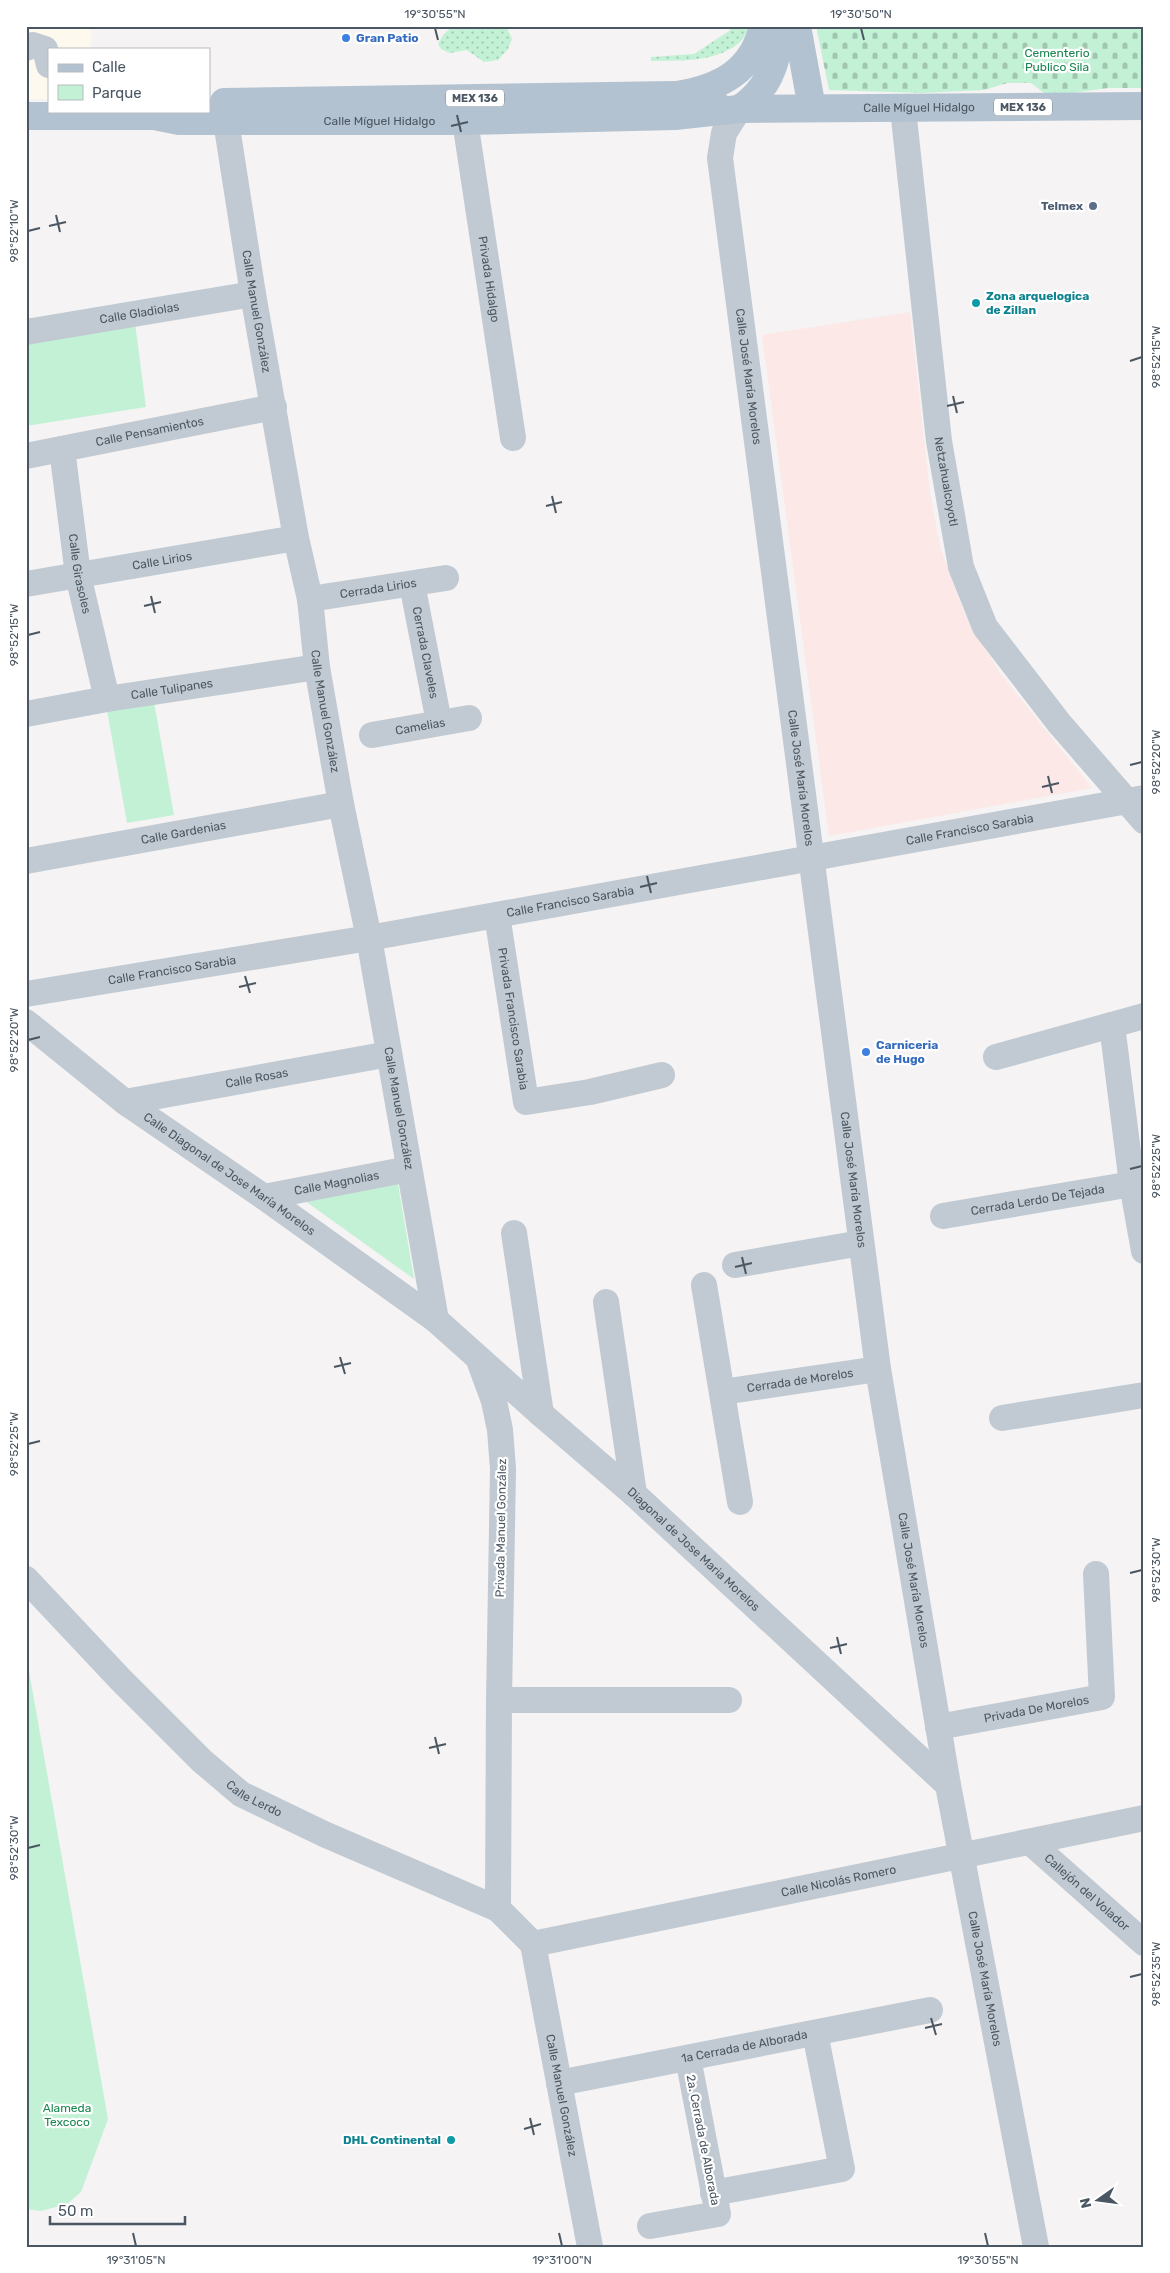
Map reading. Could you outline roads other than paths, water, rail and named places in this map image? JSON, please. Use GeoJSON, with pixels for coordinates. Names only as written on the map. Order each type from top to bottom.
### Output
{"type":"FeatureCollection","features":[{"type":"Feature","properties":{"kind":"main road"},"geometry":{"type":"LineString","coordinates":[[674,95],[702,89],[739,69],[780,28]]}},
{"type":"Feature","properties":{"kind":"main road"},"geometry":{"type":"LineString","coordinates":[[780,28],[799,109]]}},
{"type":"Feature","properties":{"kind":"main road"},"geometry":{"type":"LineString","coordinates":[[732,109],[755,98],[767,82],[775,65],[780,28]]}},
{"type":"Feature","properties":{"kind":"main road","name":"Calle Míguel Hidalgo"},"geometry":{"type":"LineString","coordinates":[[219,108],[674,95],[732,109]]}},
{"type":"Feature","properties":{"kind":"main road","name":"Calle Míguel Hidalgo"},"geometry":{"type":"LineString","coordinates":[[219,108],[465,120],[675,116],[732,109],[1144,106]]}},
{"type":"Feature","properties":{"kind":"main road","name":"Calle Míguel Hidalgo"},"geometry":{"type":"LineString","coordinates":[[26,116],[54,114],[159,114],[179,121],[207,112]]}},
{"type":"Feature","properties":{"kind":"street"},"geometry":{"type":"LineString","coordinates":[[26,48],[33,45],[45,49],[48,61]]}},
{"type":"Feature","properties":{"kind":"street","name":"Calle Manuel González"},"geometry":{"type":"LineString","coordinates":[[219,108],[254,294],[296,538],[310,599],[317,667],[341,804],[369,938],[436,1320]]}},
{"type":"Feature","properties":{"kind":"street","name":"Calle José María Morelos"},"geometry":{"type":"LineString","coordinates":[[732,109],[724,133],[720,158],[878,1369],[948,1785],[1036,2247]]}},
{"type":"Feature","properties":{"kind":"street","name":"Netzahualcoyotl"},"geometry":{"type":"LineString","coordinates":[[903,109],[939,441],[961,567],[985,627],[1059,723],[1135,799],[1144,821]]}},
{"type":"Feature","properties":{"kind":"street","name":"Privada Hidalgo"},"geometry":{"type":"LineString","coordinates":[[465,120],[513,438]]}},
{"type":"Feature","properties":{"kind":"street","name":"Calle Gladiolas"},"geometry":{"type":"LineString","coordinates":[[26,332],[254,294]]}},
{"type":"Feature","properties":{"kind":"street","name":"Calle Pensamientos"},"geometry":{"type":"LineString","coordinates":[[26,456],[274,406]]}},
{"type":"Feature","properties":{"kind":"street","name":"Calle Girasoles"},"geometry":{"type":"LineString","coordinates":[[62,448],[78,575],[107,698]]}},
{"type":"Feature","properties":{"kind":"street","name":"Calle Lirios"},"geometry":{"type":"LineString","coordinates":[[26,584],[296,538]]}},
{"type":"Feature","properties":{"kind":"street","name":"Cerrada Lirios"},"geometry":{"type":"LineString","coordinates":[[310,599],[446,578]]}},
{"type":"Feature","properties":{"kind":"street","name":"Cerrada Claveles"},"geometry":{"type":"LineString","coordinates":[[412,584],[439,722]]}},
{"type":"Feature","properties":{"kind":"street","name":"Calle Tulipanes"},"geometry":{"type":"LineString","coordinates":[[26,714],[107,698],[317,667]]}},
{"type":"Feature","properties":{"kind":"street","name":"Camelias"},"geometry":{"type":"LineString","coordinates":[[372,735],[469,718]]}},
{"type":"Feature","properties":{"kind":"street","name":"Calle Francisco Sarabia"},"geometry":{"type":"LineString","coordinates":[[26,994],[369,938],[1135,799]]}},
{"type":"Feature","properties":{"kind":"street","name":"Calle Gardenias"},"geometry":{"type":"LineString","coordinates":[[26,861],[341,804]]}},
{"type":"Feature","properties":{"kind":"street","name":"Privada Francisco Sarabia"},"geometry":{"type":"LineString","coordinates":[[497,915],[526,1102],[590,1092],[662,1075]]}},
{"type":"Feature","properties":{"kind":"street"},"geometry":{"type":"LineString","coordinates":[[996,1057],[1144,1016]]}},
{"type":"Feature","properties":{"kind":"street","name":"Calle Diagonal de Jose María Morelos"},"geometry":{"type":"LineString","coordinates":[[26,1022],[125,1102],[264,1197],[436,1320]]}},
{"type":"Feature","properties":{"kind":"street"},"geometry":{"type":"LineString","coordinates":[[1112,1025],[1132,1184],[1144,1251]]}},
{"type":"Feature","properties":{"kind":"street","name":"Calle Rosas"},"geometry":{"type":"LineString","coordinates":[[125,1102],[389,1054]]}},
{"type":"Feature","properties":{"kind":"street","name":"Calle Magnolias"},"geometry":{"type":"LineString","coordinates":[[264,1197],[409,1169]]}},
{"type":"Feature","properties":{"kind":"street","name":"Cerrada Lerdo De Tejada"},"geometry":{"type":"LineString","coordinates":[[943,1216],[1132,1184]]}},
{"type":"Feature","properties":{"kind":"street"},"geometry":{"type":"LineString","coordinates":[[514,1233],[541,1414]]}},
{"type":"Feature","properties":{"kind":"street"},"geometry":{"type":"LineString","coordinates":[[735,1265],[861,1243]]}},
{"type":"Feature","properties":{"kind":"street"},"geometry":{"type":"LineString","coordinates":[[704,1285],[740,1502]]}},
{"type":"Feature","properties":{"kind":"street"},"geometry":{"type":"LineString","coordinates":[[606,1302],[634,1494]]}},
{"type":"Feature","properties":{"kind":"street","name":"Diagonal de Jose Maria Morelos"},"geometry":{"type":"LineString","coordinates":[[436,1320],[479,1360],[634,1494],[948,1785]]}},
{"type":"Feature","properties":{"kind":"street","name":"Privada Manuel González"},"geometry":{"type":"LineString","coordinates":[[479,1360],[494,1400],[500,1430],[503,1469],[498,1909]]}},
{"type":"Feature","properties":{"kind":"street","name":"Cerrada de Morelos"},"geometry":{"type":"LineString","coordinates":[[722,1392],[878,1369]]}},
{"type":"Feature","properties":{"kind":"street"},"geometry":{"type":"LineString","coordinates":[[1002,1418],[1144,1395]]}},
{"type":"Feature","properties":{"kind":"street","name":"Privada De Morelos"},"geometry":{"type":"LineString","coordinates":[[938,1727],[1102,1697],[1096,1574]]}},
{"type":"Feature","properties":{"kind":"street","name":"Calle Lerdo"},"geometry":{"type":"LineString","coordinates":[[26,1579],[148,1707],[202,1761],[241,1794],[324,1834],[498,1909],[533,1944]]}},
{"type":"Feature","properties":{"kind":"street"},"geometry":{"type":"LineString","coordinates":[[499,1700],[729,1700]]}},
{"type":"Feature","properties":{"kind":"street","name":"Calle Nicolás Romero"},"geometry":{"type":"LineString","coordinates":[[533,1944],[1144,1818]]}},
{"type":"Feature","properties":{"kind":"street","name":"Callejón del Volador"},"geometry":{"type":"LineString","coordinates":[[1030,1842],[1144,1943]]}},
{"type":"Feature","properties":{"kind":"street","name":"Calle Manuel González"},"geometry":{"type":"LineString","coordinates":[[533,1944],[590,2247]]}},
{"type":"Feature","properties":{"kind":"street","name":"1a Cerrada de Alborada"},"geometry":{"type":"LineString","coordinates":[[559,2083],[930,2010]]}},
{"type":"Feature","properties":{"kind":"street"},"geometry":{"type":"LineString","coordinates":[[713,2193],[842,2169],[815,2033]]}},
{"type":"Feature","properties":{"kind":"street","name":"2a. Cerrada de Alborada"},"geometry":{"type":"LineString","coordinates":[[650,2226],[718,2214],[688,2058]]}},
{"type":"Feature","properties":{"kind":"place","name":"Gran Patio"},"geometry":{"type":"Point","coordinates":[346,38]}},
{"type":"Feature","properties":{"kind":"place","name":"Telmex"},"geometry":{"type":"Point","coordinates":[1093,206]}},
{"type":"Feature","properties":{"kind":"place","name":"Zona arquelogica de Zillan"},"geometry":{"type":"Point","coordinates":[976,303]}},
{"type":"Feature","properties":{"kind":"place","name":"Carniceria de Hugo"},"geometry":{"type":"Point","coordinates":[866,1052]}},
{"type":"Feature","properties":{"kind":"place","name":"DHL Continental"},"geometry":{"type":"Point","coordinates":[451,2140]}},
{"type":"Feature","properties":{"kind":"park label","name":"Cementerio Publico Sila"},"geometry":{"type":"Point","coordinates":[1057,60]}},
{"type":"Feature","properties":{"kind":"park label","name":"Alameda Texcoco"},"geometry":{"type":"Point","coordinates":[67,2115]}}]}
